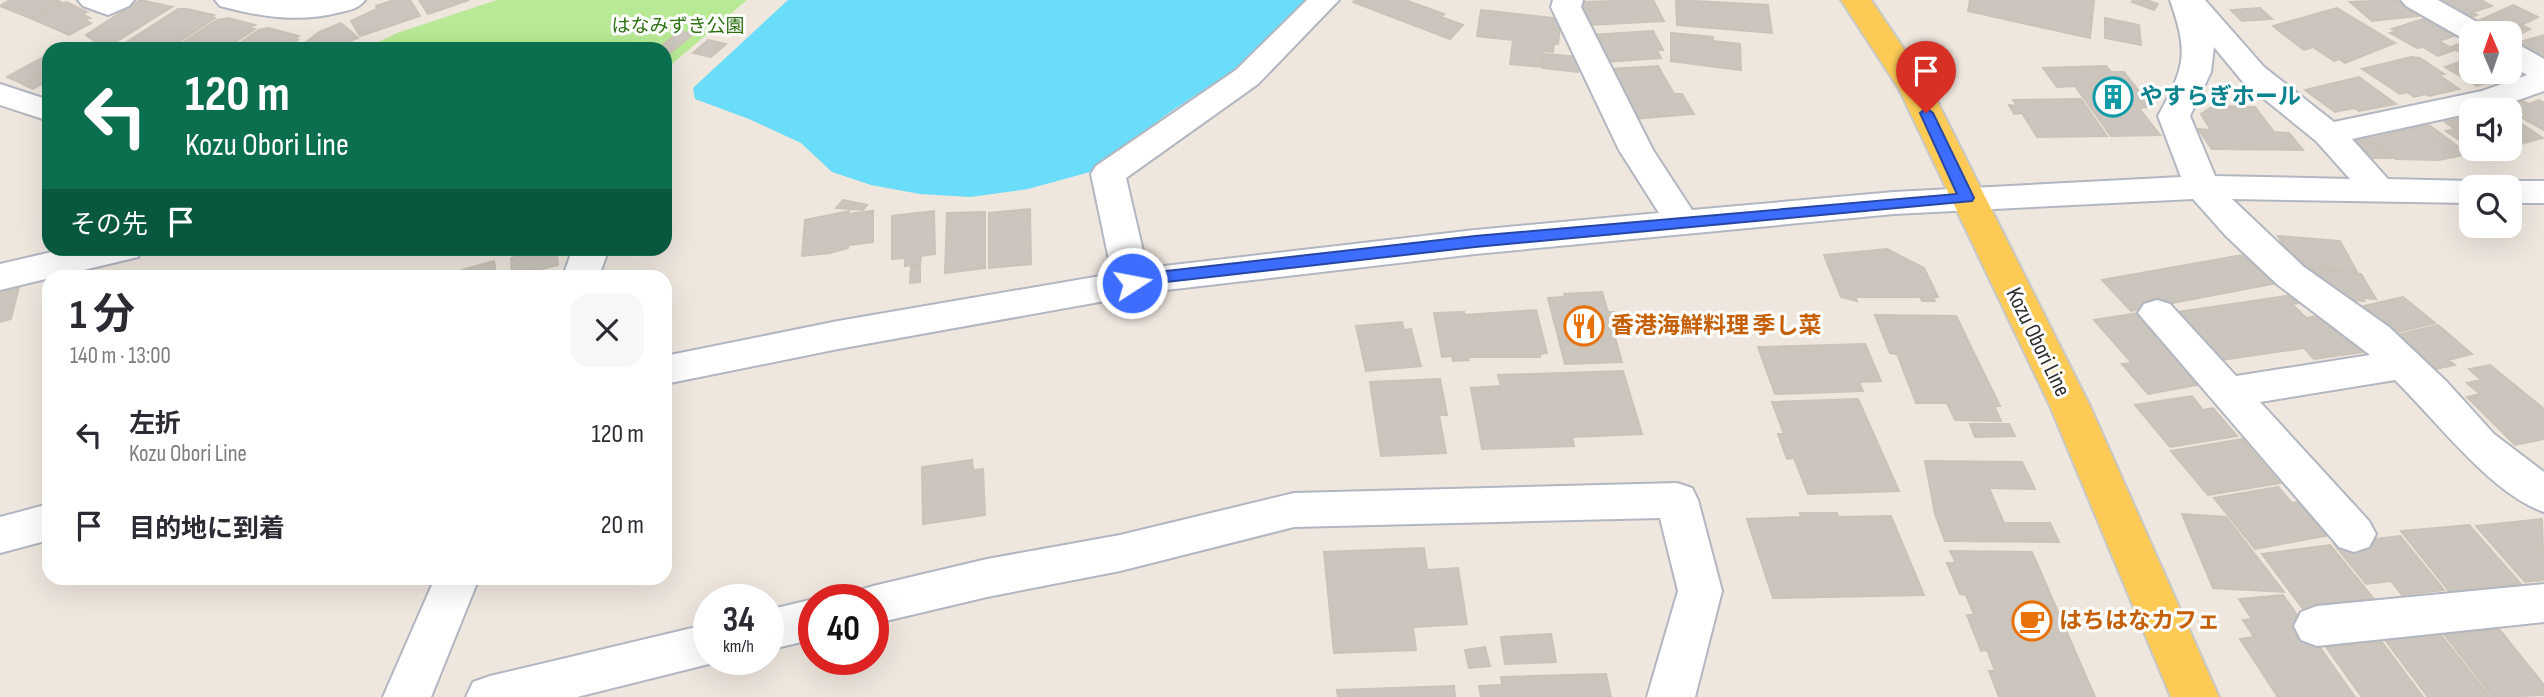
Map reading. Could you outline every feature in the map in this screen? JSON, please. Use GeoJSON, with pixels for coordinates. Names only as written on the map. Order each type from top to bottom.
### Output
{"type":"FeatureCollection","features":[{"type":"Feature","properties":{"kind":"main road","name":"Kozu Obori Line"},"geometry":{"type":"LineString","coordinates":[[1856,0],[1915,89],[2070,406],[2195,697]]}},
{"type":"Feature","properties":{"kind":"street"},"geometry":{"type":"LineString","coordinates":[[93,0],[108,6],[119,0]]}},
{"type":"Feature","properties":{"kind":"street"},"geometry":{"type":"LineString","coordinates":[[230,0],[253,7],[292,11],[350,0]]}},
{"type":"Feature","properties":{"kind":"street"},"geometry":{"type":"LineString","coordinates":[[1132,283],[1108,174],[1247,77],[1324,0]]}},
{"type":"Feature","properties":{"kind":"street"},"geometry":{"type":"LineString","coordinates":[[2187,0],[2253,74],[2328,134],[2352,158],[2378,191]]}},
{"type":"Feature","properties":{"kind":"street"},"geometry":{"type":"LineString","coordinates":[[2187,0],[2200,40],[2196,78],[2174,116],[2202,187],[2239,228],[2291,276],[2375,337],[2480,445],[2544,495]]}},
{"type":"Feature","properties":{"kind":"street"},"geometry":{"type":"LineString","coordinates":[[2416,0],[2459,24]]}},
{"type":"Feature","properties":{"kind":"street"},"geometry":{"type":"LineString","coordinates":[[1567,4],[1636,150],[1682,223]]}},
{"type":"Feature","properties":{"kind":"street"},"geometry":{"type":"LineString","coordinates":[[2522,60],[2544,72]]}},
{"type":"Feature","properties":{"kind":"street"},"geometry":{"type":"LineString","coordinates":[[2328,134],[2490,99],[2544,80]]}},
{"type":"Feature","properties":{"kind":"street"},"geometry":{"type":"LineString","coordinates":[[0,94],[42,109]]}},
{"type":"Feature","properties":{"kind":"street"},"geometry":{"type":"LineString","coordinates":[[672,369],[838,335],[1166,276],[1475,242],[1966,198],[2202,187],[2459,192]]}},
{"type":"Feature","properties":{"kind":"street"},"geometry":{"type":"LineString","coordinates":[[2522,192],[2544,192]]}},
{"type":"Feature","properties":{"kind":"street"},"geometry":{"type":"LineString","coordinates":[[0,277],[91,256]]}},
{"type":"Feature","properties":{"kind":"street"},"geometry":{"type":"LineString","coordinates":[[2157,313],[2354,534]]}},
{"type":"Feature","properties":{"kind":"street"},"geometry":{"type":"LineString","coordinates":[[2228,392],[2403,364]]}},
{"type":"Feature","properties":{"kind":"street"},"geometry":{"type":"LineString","coordinates":[[889,601],[987,578],[1120,553],[1294,510],[1677,500],[1700,591],[1671,697]]}},
{"type":"Feature","properties":{"kind":"street"},"geometry":{"type":"LineString","coordinates":[[0,535],[42,524]]}},
{"type":"Feature","properties":{"kind":"street"},"geometry":{"type":"LineString","coordinates":[[407,697],[454,585]]}},
{"type":"Feature","properties":{"kind":"street"},"geometry":{"type":"LineString","coordinates":[[2318,626],[2544,603]]}},
{"type":"Feature","properties":{"kind":"street"},"geometry":{"type":"LineString","coordinates":[[490,697],[693,649]]}},
{"type":"Feature","properties":{"kind":"green space","name":"はなみずき公園"},"geometry":{"type":"Polygon","coordinates":[[[497,0],[747,0],[672,64],[672,42],[378,42],[397,33],[497,0]]]}},
{"type":"Feature","properties":{"kind":"water"},"geometry":{"type":"Polygon","coordinates":[[[788,0],[1307,0],[1234,70],[1170,112],[1090,172],[1028,189],[970,197],[920,194],[871,185],[832,172],[801,143],[749,119],[695,99],[693,88],[788,0]]]}},
{"type":"Feature","properties":{"kind":"building"},"geometry":{"type":"Polygon","coordinates":[[[10,0],[56,0],[63,3],[30,18],[0,6],[10,0]]]}},
{"type":"Feature","properties":{"kind":"building"},"geometry":{"type":"Polygon","coordinates":[[[140,0],[172,7],[117,41],[94,41],[86,35],[140,0]]]}},
{"type":"Feature","properties":{"kind":"building"},"geometry":{"type":"Polygon","coordinates":[[[394,0],[410,0],[420,16],[360,36],[351,21],[377,9],[376,6],[394,0]]]}},
{"type":"Feature","properties":{"kind":"building"},"geometry":{"type":"Polygon","coordinates":[[[419,0],[469,0],[428,14],[419,0]]]}},
{"type":"Feature","properties":{"kind":"building"},"geometry":{"type":"Polygon","coordinates":[[[1405,0],[1444,14],[1441,17],[1463,25],[1450,39],[1353,2],[1405,0]]]}},
{"type":"Feature","properties":{"kind":"building"},"geometry":{"type":"Polygon","coordinates":[[[1653,0],[1664,21],[1587,25],[1578,5],[1582,5],[1580,2],[1653,0]]]}},
{"type":"Feature","properties":{"kind":"building"},"geometry":{"type":"Polygon","coordinates":[[[1676,0],[1768,5],[1772,33],[1677,25],[1676,0]]]}},
{"type":"Feature","properties":{"kind":"building"},"geometry":{"type":"Polygon","coordinates":[[[1970,0],[2094,0],[2090,38],[1968,11],[1970,0]]]}},
{"type":"Feature","properties":{"kind":"building"},"geometry":{"type":"Polygon","coordinates":[[[2400,0],[2418,16],[2372,21],[2350,2],[2400,0]]]}},
{"type":"Feature","properties":{"kind":"building"},"geometry":{"type":"Polygon","coordinates":[[[2429,0],[2481,0],[2492,6],[2473,12],[2477,15],[2465,19],[2429,0]]]}},
{"type":"Feature","properties":{"kind":"building"},"geometry":{"type":"Polygon","coordinates":[[[66,2],[87,12],[82,14],[90,18],[84,20],[91,23],[69,35],[32,19],[66,2]]]}},
{"type":"Feature","properties":{"kind":"building"},"geometry":{"type":"Polygon","coordinates":[[[2132,2],[2158,4],[2154,10],[2132,2]]]}},
{"type":"Feature","properties":{"kind":"building"},"geometry":{"type":"Polygon","coordinates":[[[2513,5],[2538,17],[2522,25],[2522,21],[2478,21],[2513,5]]]}},
{"type":"Feature","properties":{"kind":"building"},"geometry":{"type":"Polygon","coordinates":[[[2260,8],[2272,19],[2242,21],[2231,10],[2260,8]]]}},
{"type":"Feature","properties":{"kind":"building"},"geometry":{"type":"Polygon","coordinates":[[[2337,8],[2395,43],[2345,63],[2339,59],[2334,61],[2313,47],[2304,50],[2273,26],[2337,8]]]}},
{"type":"Feature","properties":{"kind":"building"},"geometry":{"type":"Polygon","coordinates":[[[178,9],[214,15],[212,17],[215,18],[179,42],[127,42],[178,9]]]}},
{"type":"Feature","properties":{"kind":"building"},"geometry":{"type":"Polygon","coordinates":[[[1481,10],[1561,19],[1558,44],[1554,44],[1553,52],[1543,51],[1541,67],[1510,64],[1513,40],[1477,36],[1481,10]]]}},
{"type":"Feature","properties":{"kind":"building"},"geometry":{"type":"Polygon","coordinates":[[[228,18],[255,25],[250,28],[255,29],[236,42],[184,42],[217,20],[228,18]]]}},
{"type":"Feature","properties":{"kind":"building"},"geometry":{"type":"Polygon","coordinates":[[[2105,18],[2139,25],[2141,45],[2105,38],[2105,18]]]}},
{"type":"Feature","properties":{"kind":"building"},"geometry":{"type":"Polygon","coordinates":[[[2426,18],[2457,35],[2439,41],[2455,50],[2438,56],[2390,33],[2396,31],[2392,29],[2426,18]]]}},
{"type":"Feature","properties":{"kind":"building"},"geometry":{"type":"Polygon","coordinates":[[[341,23],[358,38],[349,42],[306,42],[319,32],[341,23]]]}},
{"type":"Feature","properties":{"kind":"building"},"geometry":{"type":"Polygon","coordinates":[[[268,28],[299,36],[295,42],[241,42],[259,30],[268,28]]]}},
{"type":"Feature","properties":{"kind":"building"},"geometry":{"type":"Polygon","coordinates":[[[680,31],[693,34],[672,51],[672,42],[667,42],[680,31]]]}},
{"type":"Feature","properties":{"kind":"building"},"geometry":{"type":"Polygon","coordinates":[[[1653,31],[1663,50],[1657,50],[1661,58],[1604,62],[1591,35],[1653,31]]]}},
{"type":"Feature","properties":{"kind":"building"},"geometry":{"type":"Polygon","coordinates":[[[1671,33],[1713,37],[1713,41],[1740,44],[1741,70],[1671,61],[1671,33]]]}},
{"type":"Feature","properties":{"kind":"building"},"geometry":{"type":"Polygon","coordinates":[[[2544,35],[2544,61],[2522,49],[2522,42],[2544,35]]]}},
{"type":"Feature","properties":{"kind":"building"},"geometry":{"type":"Polygon","coordinates":[[[708,40],[726,44],[711,57],[693,53],[708,40]]]}},
{"type":"Feature","properties":{"kind":"building"},"geometry":{"type":"Polygon","coordinates":[[[1544,54],[1579,57],[1578,72],[1543,68],[1544,54]]]}},
{"type":"Feature","properties":{"kind":"building"},"geometry":{"type":"Polygon","coordinates":[[[2411,57],[2420,58],[2444,74],[2439,75],[2459,89],[2414,97],[2407,92],[2400,94],[2362,69],[2411,57]]]}},
{"type":"Feature","properties":{"kind":"building"},"geometry":{"type":"Polygon","coordinates":[[[42,58],[42,73],[23,84],[7,77],[42,58]]]}},
{"type":"Feature","properties":{"kind":"building"},"geometry":{"type":"Polygon","coordinates":[[[2459,62],[2459,75],[2445,67],[2459,62]]]}},
{"type":"Feature","properties":{"kind":"building"},"geometry":{"type":"Polygon","coordinates":[[[1658,66],[1674,94],[1682,94],[1694,114],[1634,119],[1610,69],[1658,66]]]}},
{"type":"Feature","properties":{"kind":"building","name":"やすらぎホール"},"geometry":{"type":"Polygon","coordinates":[[[2106,66],[2111,72],[2124,72],[2151,107],[2139,108],[2160,135],[2111,136],[2075,86],[2057,87],[2043,68],[2106,66]]]}},
{"type":"Feature","properties":{"kind":"building"},"geometry":{"type":"Polygon","coordinates":[[[42,75],[42,84],[33,89],[24,85],[42,75]]]}},
{"type":"Feature","properties":{"kind":"building"},"geometry":{"type":"Polygon","coordinates":[[[2359,77],[2396,104],[2359,111],[2354,108],[2335,112],[2305,90],[2359,77]]]}},
{"type":"Feature","properties":{"kind":"building"},"geometry":{"type":"Polygon","coordinates":[[[2081,99],[2107,136],[2037,137],[2022,113],[2014,114],[2009,105],[2017,106],[2013,100],[2081,99]]]}},
{"type":"Feature","properties":{"kind":"building"},"geometry":{"type":"Polygon","coordinates":[[[2539,100],[2544,103],[2544,130],[2522,118],[2526,115],[2522,112],[2522,101],[2529,104],[2539,100]]]}},
{"type":"Feature","properties":{"kind":"building"},"geometry":{"type":"Polygon","coordinates":[[[2213,106],[2255,107],[2274,132],[2289,133],[2303,150],[2212,149],[2198,129],[2211,130],[2201,114],[2213,106]]]}},
{"type":"Feature","properties":{"kind":"building"},"geometry":{"type":"Polygon","coordinates":[[[2459,119],[2459,140],[2446,131],[2455,129],[2445,122],[2459,119]]]}},
{"type":"Feature","properties":{"kind":"building"},"geometry":{"type":"Polygon","coordinates":[[[2522,124],[2543,138],[2522,144],[2522,124]]]}},
{"type":"Feature","properties":{"kind":"building"},"geometry":{"type":"Polygon","coordinates":[[[2429,125],[2459,147],[2459,156],[2439,160],[2396,159],[2367,139],[2429,125]]]}},
{"type":"Feature","properties":{"kind":"building"},"geometry":{"type":"Polygon","coordinates":[[[2362,137],[2391,158],[2372,158],[2348,140],[2362,137]]]}},
{"type":"Feature","properties":{"kind":"building"},"geometry":{"type":"Polygon","coordinates":[[[843,200],[867,205],[863,210],[836,208],[843,200]]]}},
{"type":"Feature","properties":{"kind":"building"},"geometry":{"type":"Polygon","coordinates":[[[1030,209],[1031,264],[989,268],[989,213],[1030,209]]]}},
{"type":"Feature","properties":{"kind":"building"},"geometry":{"type":"Polygon","coordinates":[[[849,211],[848,214],[873,211],[873,242],[849,245],[848,248],[830,253],[802,256],[805,220],[849,211]]]}},
{"type":"Feature","properties":{"kind":"building"},"geometry":{"type":"Polygon","coordinates":[[[934,211],[935,254],[921,256],[920,264],[905,266],[905,258],[892,259],[892,216],[934,211]]]}},
{"type":"Feature","properties":{"kind":"building"},"geometry":{"type":"Polygon","coordinates":[[[985,212],[985,268],[945,273],[947,213],[985,212]]]}},
{"type":"Feature","properties":{"kind":"building"},"geometry":{"type":"Polygon","coordinates":[[[2278,236],[2340,241],[2357,272],[2300,266],[2292,251],[2286,251],[2278,236]]]}},
{"type":"Feature","properties":{"kind":"building"},"geometry":{"type":"Polygon","coordinates":[[[1887,249],[1924,268],[1938,297],[1933,297],[1935,301],[1922,301],[1920,297],[1855,297],[1857,301],[1841,297],[1824,255],[1887,249]]]}},
{"type":"Feature","properties":{"kind":"building"},"geometry":{"type":"Polygon","coordinates":[[[2248,254],[2278,283],[2131,311],[2102,280],[2248,254]]]}},
{"type":"Feature","properties":{"kind":"building"},"geometry":{"type":"Polygon","coordinates":[[[557,256],[558,265],[537,270],[512,270],[511,258],[557,256]]]}},
{"type":"Feature","properties":{"kind":"building"},"geometry":{"type":"Polygon","coordinates":[[[494,261],[496,270],[462,270],[494,261]]]}},
{"type":"Feature","properties":{"kind":"building"},"geometry":{"type":"Polygon","coordinates":[[[920,266],[920,282],[910,283],[911,267],[920,266]]]}},
{"type":"Feature","properties":{"kind":"building"},"geometry":{"type":"Polygon","coordinates":[[[2309,269],[2361,274],[2376,299],[2344,300],[2340,292],[2329,291],[2316,283],[2309,269]]]}},
{"type":"Feature","properties":{"kind":"building"},"geometry":{"type":"Polygon","coordinates":[[[19,287],[11,319],[0,322],[0,292],[19,287]]]}},
{"type":"Feature","properties":{"kind":"building"},"geometry":{"type":"Polygon","coordinates":[[[1602,292],[1608,312],[1614,312],[1616,320],[1610,320],[1622,362],[1565,364],[1548,298],[1565,297],[1564,294],[1602,292]]]}},
{"type":"Feature","properties":{"kind":"building"},"geometry":{"type":"Polygon","coordinates":[[[2293,295],[2300,303],[2292,304],[2306,318],[2318,316],[2324,322],[2332,321],[2363,352],[2314,359],[2304,348],[2222,360],[2178,312],[2293,295]]]}},
{"type":"Feature","properties":{"kind":"building"},"geometry":{"type":"Polygon","coordinates":[[[2403,297],[2435,323],[2390,334],[2359,307],[2403,297]]]}},
{"type":"Feature","properties":{"kind":"building"},"geometry":{"type":"Polygon","coordinates":[[[1536,310],[1547,353],[1540,354],[1540,357],[1468,357],[1469,360],[1453,361],[1452,356],[1442,357],[1434,313],[1464,312],[1464,315],[1536,310]]]}},
{"type":"Feature","properties":{"kind":"building"},"geometry":{"type":"Polygon","coordinates":[[[2138,313],[2202,384],[2148,394],[2122,364],[2132,363],[2094,320],[2138,313]]]}},
{"type":"Feature","properties":{"kind":"building"},"geometry":{"type":"Polygon","coordinates":[[[1875,315],[1956,316],[2000,406],[1994,406],[2001,421],[1955,420],[1947,403],[1916,403],[1897,354],[1890,353],[1875,315]]]}},
{"type":"Feature","properties":{"kind":"building"},"geometry":{"type":"Polygon","coordinates":[[[1402,322],[1404,330],[1411,329],[1421,366],[1366,371],[1356,326],[1402,322]]]}},
{"type":"Feature","properties":{"kind":"building"},"geometry":{"type":"Polygon","coordinates":[[[2438,325],[2472,354],[2448,360],[2455,365],[2431,370],[2392,336],[2438,325]]]}},
{"type":"Feature","properties":{"kind":"building"},"geometry":{"type":"Polygon","coordinates":[[[1865,344],[1881,381],[1859,382],[1863,391],[1775,394],[1758,347],[1865,344]]]}},
{"type":"Feature","properties":{"kind":"building"},"geometry":{"type":"Polygon","coordinates":[[[2490,365],[2544,409],[2544,439],[2515,445],[2467,397],[2480,394],[2467,383],[2481,380],[2469,369],[2490,365]]]}},
{"type":"Feature","properties":{"kind":"building"},"geometry":{"type":"Polygon","coordinates":[[[1623,371],[1642,434],[1572,437],[1574,446],[1482,449],[1471,388],[1501,386],[1498,375],[1623,371]]]}},
{"type":"Feature","properties":{"kind":"building"},"geometry":{"type":"Polygon","coordinates":[[[1440,379],[1447,415],[1439,415],[1446,453],[1381,456],[1370,382],[1440,379]]]}},
{"type":"Feature","properties":{"kind":"building"},"geometry":{"type":"Polygon","coordinates":[[[2192,396],[2203,410],[2213,408],[2237,436],[2170,447],[2135,405],[2192,396]]]}},
{"type":"Feature","properties":{"kind":"building"},"geometry":{"type":"Polygon","coordinates":[[[1858,399],[1899,491],[1808,494],[1794,458],[1787,459],[1778,434],[1784,434],[1772,402],[1858,399]]]}},
{"type":"Feature","properties":{"kind":"building"},"geometry":{"type":"Polygon","coordinates":[[[1970,424],[2009,424],[2015,436],[1975,437],[1970,424]]]}},
{"type":"Feature","properties":{"kind":"building"},"geometry":{"type":"Polygon","coordinates":[[[2242,439],[2280,483],[2208,495],[2171,451],[2242,439]]]}},
{"type":"Feature","properties":{"kind":"building"},"geometry":{"type":"Polygon","coordinates":[[[972,460],[973,470],[983,469],[985,515],[923,524],[922,467],[972,460]]]}},
{"type":"Feature","properties":{"kind":"building"},"geometry":{"type":"Polygon","coordinates":[[[1925,461],[2022,462],[2035,489],[1989,488],[2004,523],[2050,523],[2059,542],[1945,541],[1935,514],[1925,461]]]}},
{"type":"Feature","properties":{"kind":"building"},"geometry":{"type":"Polygon","coordinates":[[[2278,487],[2292,503],[2300,502],[2329,535],[2255,549],[2214,498],[2278,487]]]}},
{"type":"Feature","properties":{"kind":"building"},"geometry":{"type":"Polygon","coordinates":[[[1800,513],[1837,513],[1838,517],[1891,516],[1924,595],[1773,598],[1747,519],[1801,517],[1800,513]]]}},
{"type":"Feature","properties":{"kind":"building"},"geometry":{"type":"Polygon","coordinates":[[[2182,514],[2226,517],[2284,592],[2213,588],[2182,514]]]}},
{"type":"Feature","properties":{"kind":"building"},"geometry":{"type":"Polygon","coordinates":[[[2542,519],[2544,580],[2525,582],[2476,526],[2542,519]]]}},
{"type":"Feature","properties":{"kind":"building"},"geometry":{"type":"Polygon","coordinates":[[[2469,525],[2521,584],[2449,591],[2401,531],[2469,525]]]}},
{"type":"Feature","properties":{"kind":"building"},"geometry":{"type":"Polygon","coordinates":[[[2400,536],[2444,590],[2402,595],[2391,581],[2366,584],[2334,544],[2400,536]]]}},
{"type":"Feature","properties":{"kind":"building"},"geometry":{"type":"Polygon","coordinates":[[[2330,545],[2374,599],[2303,609],[2262,554],[2330,545]]]}},
{"type":"Feature","properties":{"kind":"building"},"geometry":{"type":"Polygon","coordinates":[[[1424,548],[1427,570],[1458,568],[1467,624],[1413,627],[1416,650],[1334,653],[1324,552],[1424,548]]]}},
{"type":"Feature","properties":{"kind":"building"},"geometry":{"type":"Polygon","coordinates":[[[1950,551],[2032,552],[2095,697],[1999,697],[1989,671],[1995,671],[1987,650],[1981,651],[1967,615],[1974,615],[1966,595],[1960,594],[1947,563],[1956,563],[1950,551]]]}},
{"type":"Feature","properties":{"kind":"building"},"geometry":{"type":"Polygon","coordinates":[[[2283,595],[2355,697],[2278,697],[2240,639],[2254,637],[2243,620],[2252,619],[2239,599],[2283,595]]]}},
{"type":"Feature","properties":{"kind":"building"},"geometry":{"type":"Polygon","coordinates":[[[2499,629],[2544,685],[2544,695],[2493,697],[2444,634],[2499,629]]]}},
{"type":"Feature","properties":{"kind":"building"},"geometry":{"type":"Polygon","coordinates":[[[1551,634],[1556,662],[1505,664],[1501,637],[1551,634]]]}},
{"type":"Feature","properties":{"kind":"building"},"geometry":{"type":"Polygon","coordinates":[[[2441,635],[2490,697],[2428,697],[2386,641],[2441,635]]]}},
{"type":"Feature","properties":{"kind":"building"},"geometry":{"type":"Polygon","coordinates":[[[2382,642],[2423,697],[2362,697],[2326,647],[2382,642]]]}},
{"type":"Feature","properties":{"kind":"building"},"geometry":{"type":"Polygon","coordinates":[[[1485,647],[1490,666],[1469,668],[1465,650],[1485,647]]]}},
{"type":"Feature","properties":{"kind":"building"},"geometry":{"type":"Polygon","coordinates":[[[1606,674],[1611,697],[1481,697],[1479,686],[1502,685],[1501,677],[1606,674]]]}},
{"type":"Feature","properties":{"kind":"building"},"geometry":{"type":"Polygon","coordinates":[[[1454,686],[1455,697],[1338,697],[1337,690],[1454,686]]]}},
{"type":"Feature","properties":{"kind":"place","name":"やすらぎホール"},"geometry":{"type":"Point","coordinates":[2113,97]}},
{"type":"Feature","properties":{"kind":"place","name":"香港海鮮料理 季し菜"},"geometry":{"type":"Point","coordinates":[1584,326]}},
{"type":"Feature","properties":{"kind":"place","name":"はちはなカフェ"},"geometry":{"type":"Point","coordinates":[2032,621]}},
{"type":"Feature","properties":{"kind":"route"},"geometry":{"type":"LineString","coordinates":[[1132,283],[1166,276],[1475,242],[1966,198],[1926,113]]}}]}
